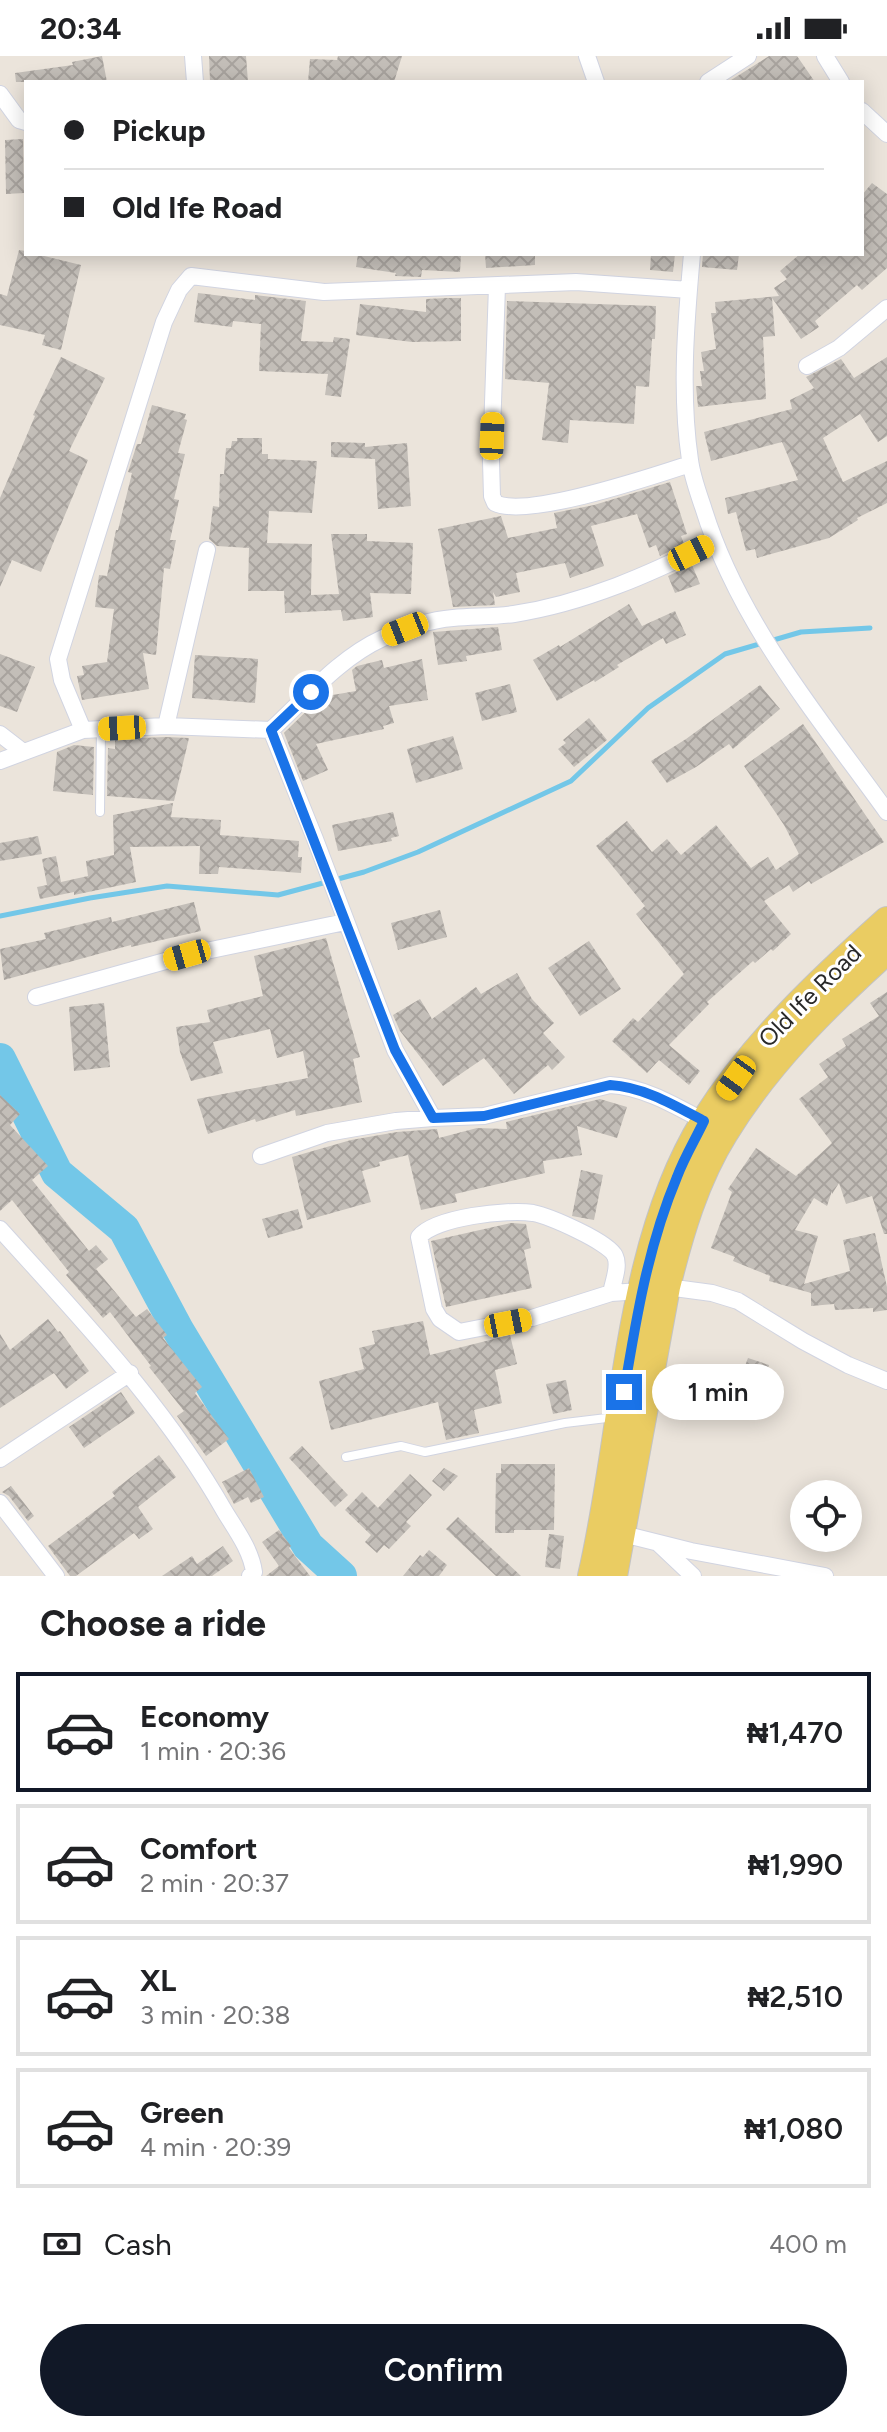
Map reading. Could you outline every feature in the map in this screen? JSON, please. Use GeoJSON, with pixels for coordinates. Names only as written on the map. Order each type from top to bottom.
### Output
{"type":"FeatureCollection","features":[{"type":"Feature","properties":{"kind":"main road","name":"Old Ife Road"},"geometry":{"type":"LineString","coordinates":[[614,1576],[623,1534],[654,1289],[657,1233],[677,1176],[704,1121],[761,1042],[815,984],[887,920]]}},
{"type":"Feature","properties":{"kind":"main road","name":"Old Ife Road"},"geometry":{"type":"LineString","coordinates":[[591,1576],[602,1529],[619,1417],[654,1289],[678,1241],[698,1185],[724,1134],[779,1057],[832,1001],[887,951]]}},
{"type":"Feature","properties":{"kind":"street"},"geometry":{"type":"LineString","coordinates":[[193,56],[195,80]]}},
{"type":"Feature","properties":{"kind":"street"},"geometry":{"type":"LineString","coordinates":[[587,56],[595,80]]}},
{"type":"Feature","properties":{"kind":"street"},"geometry":{"type":"LineString","coordinates":[[711,80],[748,56]]}},
{"type":"Feature","properties":{"kind":"street"},"geometry":{"type":"LineString","coordinates":[[825,56],[840,80]]}},
{"type":"Feature","properties":{"kind":"street"},"geometry":{"type":"LineString","coordinates":[[0,94],[19,120],[24,121]]}},
{"type":"Feature","properties":{"kind":"street"},"geometry":{"type":"LineString","coordinates":[[864,113],[887,134]]}},
{"type":"Feature","properties":{"kind":"street"},"geometry":{"type":"LineString","coordinates":[[692,256],[685,395],[690,464],[714,542],[752,620],[887,812]]}},
{"type":"Feature","properties":{"kind":"street"},"geometry":{"type":"LineString","coordinates":[[83,730],[62,680],[58,659],[164,322],[179,290],[191,276],[324,292],[576,282],[689,290]]}},
{"type":"Feature","properties":{"kind":"street"},"geometry":{"type":"LineString","coordinates":[[497,286],[491,461],[495,503],[506,507],[553,503],[690,464]]}},
{"type":"Feature","properties":{"kind":"street"},"geometry":{"type":"LineString","coordinates":[[807,366],[839,348],[887,308]]}},
{"type":"Feature","properties":{"kind":"street"},"geometry":{"type":"LineString","coordinates":[[0,761],[83,730],[166,726],[271,730],[352,655],[383,638],[425,623],[452,618],[512,615],[590,596],[714,542]]}},
{"type":"Feature","properties":{"kind":"street"},"geometry":{"type":"LineString","coordinates":[[166,726],[207,550]]}},
{"type":"Feature","properties":{"kind":"street"},"geometry":{"type":"LineString","coordinates":[[271,730],[395,1050],[433,1118]]}},
{"type":"Feature","properties":{"kind":"street"},"geometry":{"type":"LineString","coordinates":[[0,734],[22,751]]}},
{"type":"Feature","properties":{"kind":"street"},"geometry":{"type":"LineString","coordinates":[[36,997],[187,955],[345,922]]}},
{"type":"Feature","properties":{"kind":"street"},"geometry":{"type":"LineString","coordinates":[[261,1156],[327,1133],[396,1121],[484,1116],[610,1085],[630,1086],[704,1121]]}},
{"type":"Feature","properties":{"kind":"street"},"geometry":{"type":"LineString","coordinates":[[611,1293],[617,1262],[611,1249],[536,1214],[517,1212],[444,1222],[431,1227],[419,1237],[434,1309],[440,1319],[459,1332],[532,1318],[611,1293],[654,1289],[712,1293],[738,1301],[803,1341],[887,1381]]}},
{"type":"Feature","properties":{"kind":"street"},"geometry":{"type":"LineString","coordinates":[[0,1229],[130,1373],[209,1483],[253,1561],[254,1572],[250,1576]]}},
{"type":"Feature","properties":{"kind":"street"},"geometry":{"type":"LineString","coordinates":[[0,1459],[130,1373]]}},
{"type":"Feature","properties":{"kind":"street"},"geometry":{"type":"LineString","coordinates":[[0,1503],[56,1576]]}},
{"type":"Feature","properties":{"kind":"street"},"geometry":{"type":"LineString","coordinates":[[623,1534],[659,1544],[825,1576]]}},
{"type":"Feature","properties":{"kind":"street"},"geometry":{"type":"LineString","coordinates":[[659,1544],[693,1576]]}},
{"type":"Feature","properties":{"kind":"lane"},"geometry":{"type":"LineString","coordinates":[[100,812],[101,729]]}},
{"type":"Feature","properties":{"kind":"lane"},"geometry":{"type":"LineString","coordinates":[[346,1457],[401,1446],[425,1452],[565,1423],[619,1417]]}},
{"type":"Feature","properties":{"kind":"building"},"geometry":{"type":"Polygon","coordinates":[[[102,56],[107,80],[16,82],[15,73],[73,65],[72,62],[102,56]]]}},
{"type":"Feature","properties":{"kind":"building"},"geometry":{"type":"Polygon","coordinates":[[[209,56],[246,56],[248,80],[210,80],[209,56]]]}},
{"type":"Feature","properties":{"kind":"building"},"geometry":{"type":"Polygon","coordinates":[[[338,56],[402,56],[395,80],[308,80],[310,59],[337,60],[338,56]]]}},
{"type":"Feature","properties":{"kind":"building"},"geometry":{"type":"Polygon","coordinates":[[[769,56],[797,56],[814,80],[731,80],[769,56]]]}},
{"type":"Feature","properties":{"kind":"building"},"geometry":{"type":"Polygon","coordinates":[[[23,139],[24,193],[6,194],[5,140],[23,139]]]}},
{"type":"Feature","properties":{"kind":"building"},"geometry":{"type":"Polygon","coordinates":[[[872,183],[887,194],[887,268],[862,290],[857,285],[815,321],[819,327],[801,339],[772,298],[775,336],[763,337],[766,399],[698,407],[696,386],[702,386],[700,371],[704,371],[701,352],[716,349],[711,313],[716,313],[715,302],[779,296],[774,288],[787,279],[780,271],[798,256],[864,256],[864,193],[872,183]]]}},
{"type":"Feature","properties":{"kind":"building"},"geometry":{"type":"Polygon","coordinates":[[[19,250],[24,251],[24,256],[44,256],[81,265],[61,350],[42,345],[45,335],[0,325],[0,294],[7,296],[19,250]]]}},
{"type":"Feature","properties":{"kind":"building"},"geometry":{"type":"Polygon","coordinates":[[[358,256],[461,256],[460,272],[422,270],[421,277],[395,276],[396,273],[356,267],[358,256]]]}},
{"type":"Feature","properties":{"kind":"building"},"geometry":{"type":"Polygon","coordinates":[[[485,256],[535,256],[535,265],[486,268],[485,256]]]}},
{"type":"Feature","properties":{"kind":"building"},"geometry":{"type":"Polygon","coordinates":[[[651,256],[675,256],[673,272],[650,270],[651,256]]]}},
{"type":"Feature","properties":{"kind":"building"},"geometry":{"type":"Polygon","coordinates":[[[703,256],[739,256],[737,270],[702,267],[703,256]]]}},
{"type":"Feature","properties":{"kind":"building"},"geometry":{"type":"Polygon","coordinates":[[[198,293],[255,300],[255,295],[306,301],[301,341],[333,342],[334,337],[350,339],[341,397],[325,395],[328,374],[259,371],[261,324],[233,321],[232,327],[194,322],[198,293]]]}},
{"type":"Feature","properties":{"kind":"building"},"geometry":{"type":"Polygon","coordinates":[[[461,298],[461,341],[412,342],[356,335],[360,304],[426,312],[426,299],[461,298]]]}},
{"type":"Feature","properties":{"kind":"building"},"geometry":{"type":"Polygon","coordinates":[[[507,301],[656,306],[649,387],[636,386],[634,424],[570,420],[568,443],[542,440],[549,383],[505,379],[507,301]]]}},
{"type":"Feature","properties":{"kind":"building"},"geometry":{"type":"Polygon","coordinates":[[[61,357],[105,378],[69,451],[88,460],[41,572],[12,560],[0,587],[0,498],[33,415],[61,357]]]}},
{"type":"Feature","properties":{"kind":"building"},"geometry":{"type":"Polygon","coordinates":[[[887,357],[887,436],[878,442],[860,414],[823,438],[843,482],[887,461],[887,503],[857,518],[829,538],[757,558],[755,549],[746,551],[736,512],[728,514],[725,498],[798,480],[782,442],[711,461],[704,432],[792,409],[790,400],[814,388],[806,377],[841,359],[854,378],[887,357]]]}},
{"type":"Feature","properties":{"kind":"building"},"geometry":{"type":"Polygon","coordinates":[[[152,405],[186,414],[184,419],[187,420],[178,453],[185,454],[174,499],[179,500],[170,540],[176,540],[170,569],[164,568],[156,655],[143,653],[149,689],[82,700],[77,676],[84,675],[82,666],[107,662],[114,609],[95,607],[99,575],[107,576],[132,473],[128,472],[137,444],[141,444],[152,405]]]}},
{"type":"Feature","properties":{"kind":"building"},"geometry":{"type":"Polygon","coordinates":[[[237,438],[262,438],[262,454],[268,454],[268,459],[317,461],[312,513],[269,511],[267,543],[312,544],[311,595],[339,594],[331,534],[367,534],[367,541],[413,543],[411,594],[370,593],[373,617],[343,621],[341,610],[285,613],[284,591],[248,591],[249,548],[217,546],[209,539],[213,506],[219,507],[220,474],[224,474],[226,448],[231,448],[232,441],[237,441],[237,438]]]}},
{"type":"Feature","properties":{"kind":"building"},"geometry":{"type":"Polygon","coordinates":[[[331,442],[365,443],[365,447],[407,443],[411,506],[378,509],[375,459],[331,457],[331,442]]]}},
{"type":"Feature","properties":{"kind":"building"},"geometry":{"type":"Polygon","coordinates":[[[670,482],[687,534],[681,536],[684,544],[660,556],[656,545],[649,548],[637,514],[591,526],[604,566],[570,578],[565,563],[516,573],[520,592],[496,597],[493,592],[495,605],[453,607],[438,529],[501,516],[508,538],[557,528],[554,513],[594,505],[670,482]]]}},
{"type":"Feature","properties":{"kind":"building"},"geometry":{"type":"Polygon","coordinates":[[[692,565],[700,584],[675,593],[668,576],[692,565]]]}},
{"type":"Feature","properties":{"kind":"building"},"geometry":{"type":"Polygon","coordinates":[[[629,604],[642,626],[675,611],[686,635],[666,644],[663,638],[595,682],[557,701],[533,660],[629,604]]]}},
{"type":"Feature","properties":{"kind":"building"},"geometry":{"type":"Polygon","coordinates":[[[498,627],[502,650],[466,656],[467,661],[438,665],[433,632],[498,627]]]}},
{"type":"Feature","properties":{"kind":"building"},"geometry":{"type":"Polygon","coordinates":[[[0,654],[35,667],[17,712],[0,706],[0,654]]]}},
{"type":"Feature","properties":{"kind":"building"},"geometry":{"type":"Polygon","coordinates":[[[195,655],[258,659],[255,703],[192,698],[195,655]]]}},
{"type":"Feature","properties":{"kind":"building"},"geometry":{"type":"Polygon","coordinates":[[[422,659],[428,700],[389,706],[394,723],[383,726],[384,729],[316,744],[328,770],[303,781],[284,733],[321,697],[356,691],[352,670],[357,666],[382,660],[384,668],[422,659]]]}},
{"type":"Feature","properties":{"kind":"building"},"geometry":{"type":"Polygon","coordinates":[[[510,684],[517,712],[482,721],[475,693],[510,684]]]}},
{"type":"Feature","properties":{"kind":"building"},"geometry":{"type":"Polygon","coordinates":[[[760,685],[780,709],[733,749],[729,744],[667,783],[651,761],[760,685]]]}},
{"type":"Feature","properties":{"kind":"building"},"geometry":{"type":"Polygon","coordinates":[[[589,718],[607,740],[574,767],[558,749],[566,743],[563,740],[589,718]]]}},
{"type":"Feature","properties":{"kind":"building"},"geometry":{"type":"Polygon","coordinates":[[[803,724],[884,842],[811,884],[809,881],[793,892],[789,885],[764,901],[791,934],[773,951],[771,949],[755,963],[753,961],[707,1002],[709,1004],[669,1045],[700,1071],[689,1085],[659,1060],[647,1073],[612,1041],[633,1018],[638,1022],[684,974],[636,914],[645,906],[596,846],[627,821],[652,852],[667,839],[681,855],[716,825],[751,868],[768,857],[776,870],[799,854],[784,825],[744,766],[803,724]]]}},
{"type":"Feature","properties":{"kind":"building"},"geometry":{"type":"Polygon","coordinates":[[[453,736],[463,769],[416,783],[407,749],[453,736]]]}},
{"type":"Feature","properties":{"kind":"building"},"geometry":{"type":"Polygon","coordinates":[[[189,738],[174,801],[107,796],[108,748],[115,749],[115,739],[189,738]]]}},
{"type":"Feature","properties":{"kind":"building"},"geometry":{"type":"Polygon","coordinates":[[[74,745],[94,747],[93,795],[53,791],[57,752],[74,745]]]}},
{"type":"Feature","properties":{"kind":"building"},"geometry":{"type":"Polygon","coordinates":[[[173,803],[171,817],[221,820],[220,835],[299,841],[301,873],[219,867],[218,874],[199,874],[200,846],[130,847],[136,882],[40,899],[37,887],[47,885],[42,859],[56,856],[61,882],[88,876],[86,861],[114,855],[113,815],[173,803]]]}},
{"type":"Feature","properties":{"kind":"building"},"geometry":{"type":"Polygon","coordinates":[[[393,812],[399,836],[391,838],[392,841],[338,851],[332,825],[393,812]]]}},
{"type":"Feature","properties":{"kind":"building"},"geometry":{"type":"Polygon","coordinates":[[[38,836],[42,854],[0,861],[0,843],[38,836]]]}},
{"type":"Feature","properties":{"kind":"building"},"geometry":{"type":"Polygon","coordinates":[[[194,902],[201,931],[131,945],[4,980],[0,949],[46,939],[44,933],[111,917],[112,922],[194,902]]]}},
{"type":"Feature","properties":{"kind":"building"},"geometry":{"type":"Polygon","coordinates":[[[440,910],[447,937],[398,950],[391,923],[440,910]]]}},
{"type":"Feature","properties":{"kind":"building"},"geometry":{"type":"Polygon","coordinates":[[[326,938],[360,1057],[353,1059],[362,1102],[296,1116],[295,1110],[208,1134],[197,1099],[308,1078],[303,1051],[277,1058],[270,1029],[213,1042],[223,1073],[191,1081],[180,1052],[176,1027],[210,1022],[207,1010],[263,996],[254,956],[326,938]]]}},
{"type":"Feature","properties":{"kind":"building"},"geometry":{"type":"Polygon","coordinates":[[[589,941],[621,989],[580,1016],[548,968],[589,941]]]}},
{"type":"Feature","properties":{"kind":"building"},"geometry":{"type":"Polygon","coordinates":[[[517,973],[532,999],[554,1023],[543,1033],[565,1057],[552,1070],[548,1065],[514,1094],[484,1058],[443,1086],[400,1031],[393,1015],[420,999],[432,1019],[476,987],[481,994],[517,973]]]}},
{"type":"Feature","properties":{"kind":"building"},"geometry":{"type":"Polygon","coordinates":[[[887,992],[887,1234],[884,1234],[872,1196],[846,1204],[839,1183],[832,1194],[832,1191],[827,1206],[814,1198],[795,1230],[818,1236],[804,1284],[850,1271],[843,1240],[875,1233],[887,1287],[887,1310],[835,1310],[834,1304],[811,1306],[811,1293],[769,1281],[770,1276],[711,1248],[732,1192],[728,1189],[756,1148],[796,1176],[832,1143],[799,1099],[828,1077],[819,1064],[846,1046],[842,1039],[879,1016],[870,1003],[887,992]]]}},
{"type":"Feature","properties":{"kind":"building"},"geometry":{"type":"Polygon","coordinates":[[[104,1003],[110,1067],[74,1071],[69,1007],[104,1003]]]}},
{"type":"Feature","properties":{"kind":"building"},"geometry":{"type":"Polygon","coordinates":[[[0,1095],[20,1114],[10,1125],[48,1166],[32,1180],[89,1251],[96,1245],[108,1259],[96,1269],[136,1317],[147,1309],[167,1335],[163,1338],[202,1387],[195,1393],[229,1439],[206,1456],[177,1416],[184,1411],[110,1312],[103,1318],[66,1275],[69,1272],[12,1200],[0,1211],[0,1095]]]}},
{"type":"Feature","properties":{"kind":"building"},"geometry":{"type":"Polygon","coordinates":[[[600,1099],[627,1107],[617,1138],[577,1126],[582,1155],[543,1161],[545,1173],[455,1194],[457,1202],[421,1210],[408,1155],[379,1162],[380,1166],[362,1171],[371,1202],[307,1220],[292,1157],[351,1140],[397,1132],[437,1129],[439,1138],[477,1128],[507,1129],[506,1122],[600,1099]]]}},
{"type":"Feature","properties":{"kind":"building"},"geometry":{"type":"Polygon","coordinates":[[[581,1170],[603,1175],[594,1220],[572,1216],[581,1170]]]}},
{"type":"Feature","properties":{"kind":"building"},"geometry":{"type":"Polygon","coordinates":[[[298,1209],[303,1228],[268,1238],[262,1219],[298,1209]]]}},
{"type":"Feature","properties":{"kind":"building"},"geometry":{"type":"Polygon","coordinates":[[[511,1223],[526,1224],[531,1248],[524,1250],[532,1288],[446,1307],[431,1241],[511,1223]]]}},
{"type":"Feature","properties":{"kind":"building"},"geometry":{"type":"Polygon","coordinates":[[[48,1319],[89,1371],[66,1389],[54,1373],[0,1408],[0,1334],[10,1350],[48,1319]]]}},
{"type":"Feature","properties":{"kind":"building"},"geometry":{"type":"Polygon","coordinates":[[[423,1321],[430,1355],[510,1335],[517,1364],[495,1370],[502,1403],[474,1410],[479,1433],[446,1440],[438,1402],[331,1430],[319,1381],[364,1369],[359,1348],[375,1344],[372,1331],[423,1321]]]}},
{"type":"Feature","properties":{"kind":"building"},"geometry":{"type":"Polygon","coordinates":[[[748,1358],[769,1365],[756,1399],[735,1392],[748,1358]]]}},
{"type":"Feature","properties":{"kind":"building"},"geometry":{"type":"Polygon","coordinates":[[[566,1380],[572,1410],[553,1414],[546,1384],[566,1380]]]}},
{"type":"Feature","properties":{"kind":"building"},"geometry":{"type":"Polygon","coordinates":[[[121,1392],[135,1413],[84,1448],[69,1427],[121,1392]]]}},
{"type":"Feature","properties":{"kind":"building"},"geometry":{"type":"Polygon","coordinates":[[[302,1446],[348,1495],[335,1507],[289,1458],[302,1446]]]}},
{"type":"Feature","properties":{"kind":"building"},"geometry":{"type":"Polygon","coordinates":[[[159,1455],[176,1477],[138,1507],[153,1529],[139,1539],[134,1533],[76,1576],[70,1576],[48,1546],[115,1496],[112,1492],[159,1455]]]}},
{"type":"Feature","properties":{"kind":"building"},"geometry":{"type":"Polygon","coordinates":[[[501,1464],[555,1464],[554,1530],[495,1533],[496,1473],[501,1473],[501,1464]]]}},
{"type":"Feature","properties":{"kind":"building"},"geometry":{"type":"Polygon","coordinates":[[[249,1468],[264,1497],[251,1503],[248,1497],[234,1504],[222,1482],[249,1468]]]}},
{"type":"Feature","properties":{"kind":"building"},"geometry":{"type":"Polygon","coordinates":[[[444,1468],[458,1476],[444,1491],[432,1481],[444,1468]]]}},
{"type":"Feature","properties":{"kind":"building"},"geometry":{"type":"Polygon","coordinates":[[[410,1474],[432,1495],[406,1522],[411,1526],[389,1549],[384,1545],[377,1553],[365,1542],[371,1535],[345,1510],[362,1492],[378,1508],[410,1474]]]}},
{"type":"Feature","properties":{"kind":"building"},"geometry":{"type":"Polygon","coordinates":[[[11,1486],[34,1516],[28,1521],[9,1496],[2,1492],[11,1486]]]}},
{"type":"Feature","properties":{"kind":"building"},"geometry":{"type":"Polygon","coordinates":[[[458,1517],[521,1576],[496,1576],[446,1529],[458,1517]]]}},
{"type":"Feature","properties":{"kind":"building"},"geometry":{"type":"Polygon","coordinates":[[[279,1530],[310,1576],[266,1576],[279,1566],[262,1542],[279,1530]]]}},
{"type":"Feature","properties":{"kind":"building"},"geometry":{"type":"Polygon","coordinates":[[[549,1534],[564,1536],[560,1569],[545,1567],[549,1534]]]}},
{"type":"Feature","properties":{"kind":"building"},"geometry":{"type":"Polygon","coordinates":[[[223,1546],[233,1561],[212,1576],[162,1576],[192,1556],[197,1564],[223,1546]]]}},
{"type":"Feature","properties":{"kind":"building"},"geometry":{"type":"Polygon","coordinates":[[[429,1550],[447,1565],[439,1576],[403,1576],[420,1555],[423,1557],[429,1550]]]}},
{"type":"Feature","properties":{"kind":"waterway"},"geometry":{"type":"LineString","coordinates":[[0,916],[167,886],[278,895],[364,872],[418,852],[571,781],[648,708],[725,654],[801,632],[870,628]]}},
{"type":"Feature","properties":{"kind":"waterway"},"geometry":{"type":"LineString","coordinates":[[0,1059],[57,1173],[124,1229],[178,1330],[308,1546],[341,1576]]}},
{"type":"Feature","properties":{"kind":"route"},"geometry":{"type":"LineString","coordinates":[[311,692],[271,730],[395,1050],[433,1118],[484,1116],[610,1085],[630,1086],[704,1121],[677,1176],[657,1233],[641,1291],[624,1392]]}}]}
